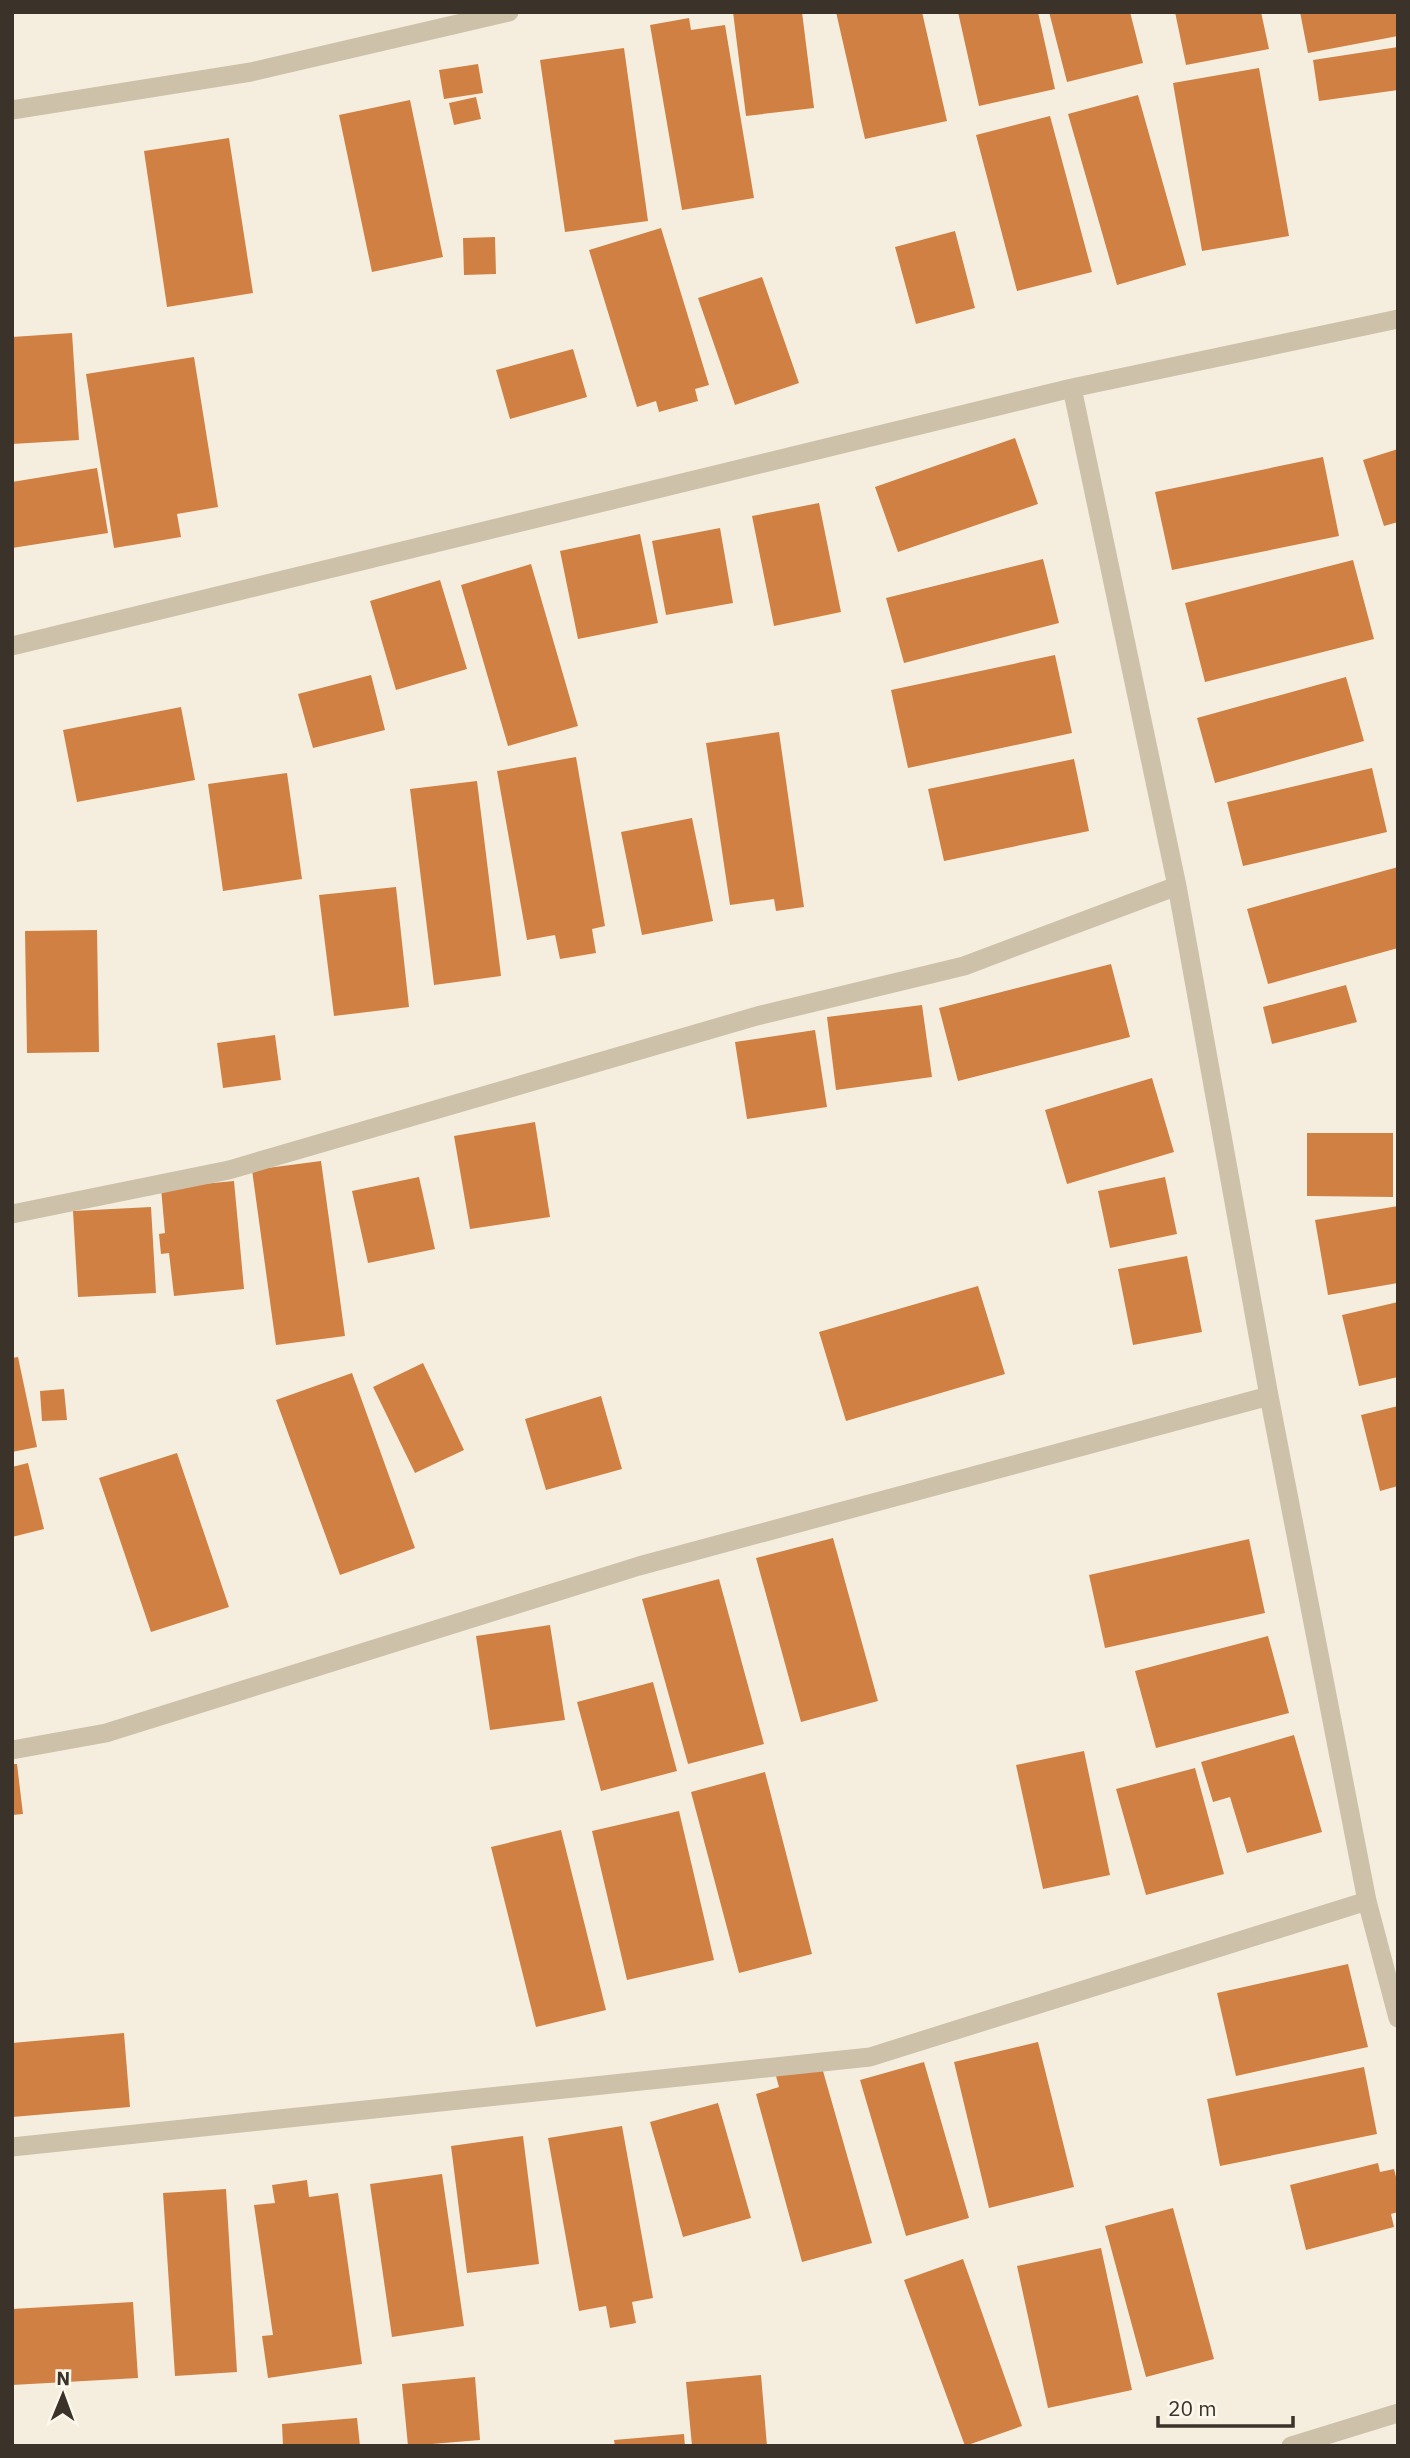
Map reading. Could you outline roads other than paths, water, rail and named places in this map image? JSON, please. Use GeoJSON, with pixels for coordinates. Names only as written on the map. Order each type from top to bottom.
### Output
{"type":"FeatureCollection","features":[{"type":"Feature","properties":{"kind":"street"},"geometry":{"type":"LineString","coordinates":[[12,110],[251,72],[509,12]]}},
{"type":"Feature","properties":{"kind":"street"},"geometry":{"type":"LineString","coordinates":[[12,646],[1072,388],[1398,319]]}},
{"type":"Feature","properties":{"kind":"street"},"geometry":{"type":"LineString","coordinates":[[1072,388],[1177,887],[1269,1396],[1367,1901],[1398,2018]]}},
{"type":"Feature","properties":{"kind":"street"},"geometry":{"type":"LineString","coordinates":[[12,1214],[229,1170],[757,1016],[964,966],[1177,887]]}},
{"type":"Feature","properties":{"kind":"street"},"geometry":{"type":"LineString","coordinates":[[12,1750],[106,1733],[639,1566],[1269,1396]]}},
{"type":"Feature","properties":{"kind":"street"},"geometry":{"type":"LineString","coordinates":[[12,2147],[870,2057],[1367,1901]]}},
{"type":"Feature","properties":{"kind":"street"},"geometry":{"type":"LineString","coordinates":[[1291,2446],[1398,2413]]}}]}
